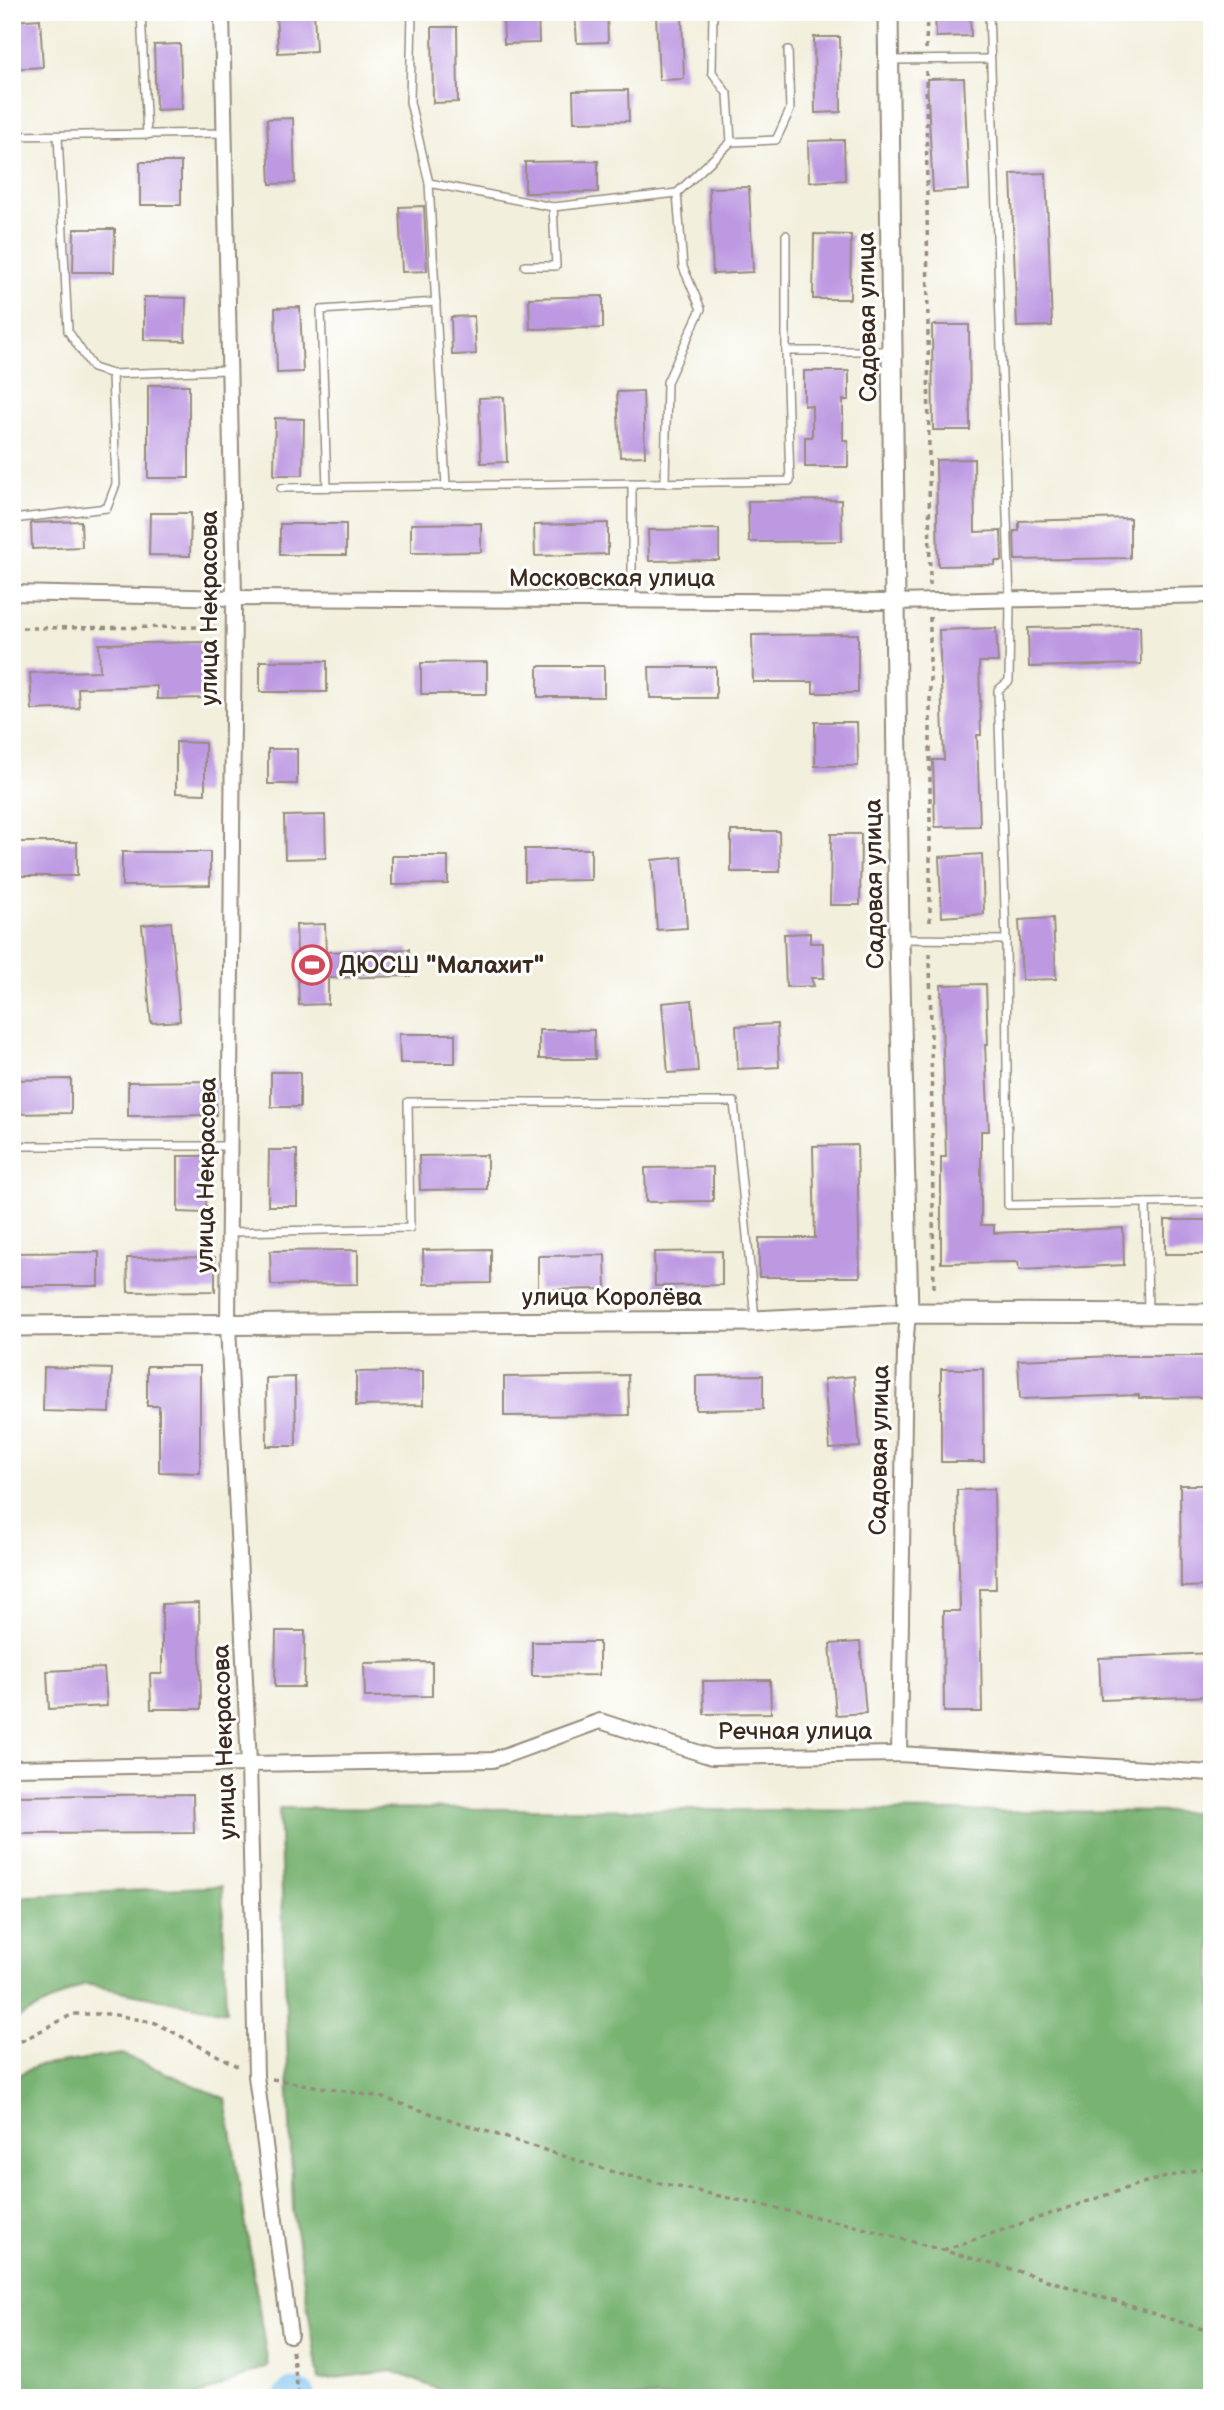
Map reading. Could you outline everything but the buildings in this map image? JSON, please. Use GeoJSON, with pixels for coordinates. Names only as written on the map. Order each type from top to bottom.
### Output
{"type":"FeatureCollection","features":[{"type":"Feature","properties":{"kind":"street","name":"улица Некрасова"},"geometry":{"type":"LineString","coordinates":[[222,12],[234,598],[228,1325],[249,1764],[256,2076],[290,2335]]}},
{"type":"Feature","properties":{"kind":"street","name":"Садовая улица"},"geometry":{"type":"LineString","coordinates":[[888,12],[899,939],[908,1313],[899,1754]]}},
{"type":"Feature","properties":{"kind":"street","name":"Московская улица"},"geometry":{"type":"LineString","coordinates":[[12,593],[234,598],[895,602],[1212,596]]}},
{"type":"Feature","properties":{"kind":"street","name":"улица Королёва"},"geometry":{"type":"LineString","coordinates":[[12,1326],[755,1321],[908,1313],[1212,1314]]}},
{"type":"Feature","properties":{"kind":"street","name":"Речная улица"},"geometry":{"type":"LineString","coordinates":[[12,1768],[493,1760],[600,1721],[712,1756],[899,1754],[1212,1773]]}},
{"type":"Feature","properties":{"kind":"lane"},"geometry":{"type":"LineString","coordinates":[[141,12],[147,135]]}},
{"type":"Feature","properties":{"kind":"lane"},"geometry":{"type":"LineString","coordinates":[[412,12],[410,102],[429,183],[446,486]]}},
{"type":"Feature","properties":{"kind":"lane"},"geometry":{"type":"LineString","coordinates":[[713,12],[712,72],[729,95],[731,142]]}},
{"type":"Feature","properties":{"kind":"lane"},"geometry":{"type":"LineString","coordinates":[[989,12],[1010,600],[1009,681],[998,690],[1006,940],[1007,1205],[1212,1202]]}},
{"type":"Feature","properties":{"kind":"lane"},"geometry":{"type":"LineString","coordinates":[[429,183],[553,207],[677,193],[731,142],[776,140],[790,110],[788,50]]}},
{"type":"Feature","properties":{"kind":"lane"},"geometry":{"type":"LineString","coordinates":[[888,60],[990,59]]}},
{"type":"Feature","properties":{"kind":"lane"},"geometry":{"type":"LineString","coordinates":[[12,136],[224,133]]}},
{"type":"Feature","properties":{"kind":"lane"},"geometry":{"type":"LineString","coordinates":[[58,136],[68,331],[93,368],[112,374],[228,370]]}},
{"type":"Feature","properties":{"kind":"lane"},"geometry":{"type":"LineString","coordinates":[[665,483],[667,382],[701,309],[683,267],[677,193]]}},
{"type":"Feature","properties":{"kind":"lane"},"geometry":{"type":"LineString","coordinates":[[524,266],[556,266],[553,207]]}},
{"type":"Feature","properties":{"kind":"lane"},"geometry":{"type":"LineString","coordinates":[[281,488],[790,481],[786,235]]}},
{"type":"Feature","properties":{"kind":"lane"},"geometry":{"type":"LineString","coordinates":[[327,487],[321,310],[436,302]]}},
{"type":"Feature","properties":{"kind":"lane"},"geometry":{"type":"LineString","coordinates":[[786,351],[892,351]]}},
{"type":"Feature","properties":{"kind":"lane"},"geometry":{"type":"LineString","coordinates":[[12,519],[107,508],[116,484],[112,374]]}},
{"type":"Feature","properties":{"kind":"lane"},"geometry":{"type":"LineString","coordinates":[[632,483],[632,601]]}},
{"type":"Feature","properties":{"kind":"lane"},"geometry":{"type":"LineString","coordinates":[[899,939],[1006,940]]}},
{"type":"Feature","properties":{"kind":"lane"},"geometry":{"type":"LineString","coordinates":[[228,1232],[410,1228],[408,1102],[734,1102],[755,1321]]}},
{"type":"Feature","properties":{"kind":"lane"},"geometry":{"type":"LineString","coordinates":[[12,1146],[229,1146]]}},
{"type":"Feature","properties":{"kind":"lane"},"geometry":{"type":"LineString","coordinates":[[1146,1203],[1148,1314]]}},
{"type":"Feature","properties":{"kind":"path"},"geometry":{"type":"LineString","coordinates":[[927,12],[934,1293]]}},
{"type":"Feature","properties":{"kind":"path"},"geometry":{"type":"LineString","coordinates":[[12,628],[234,627]]}},
{"type":"Feature","properties":{"kind":"path"},"geometry":{"type":"LineString","coordinates":[[12,2046],[73,2014],[111,2014],[156,2023],[256,2076],[380,2097],[620,2175],[848,2224],[1027,2274],[1212,2332]]}},
{"type":"Feature","properties":{"kind":"path"},"geometry":{"type":"LineString","coordinates":[[943,2250],[1142,2183],[1212,2166]]}},
{"type":"Feature","properties":{"kind":"path"},"geometry":{"type":"LineString","coordinates":[[290,2335],[299,2398]]}},
{"type":"Feature","properties":{"kind":"green space"},"geometry":{"type":"Polygon","coordinates":[[[279,1808],[1212,1812],[1212,2398],[459,2398],[393,2371],[319,2380],[293,2210],[279,1808]]]}},
{"type":"Feature","properties":{"kind":"green space"},"geometry":{"type":"Polygon","coordinates":[[[222,1886],[226,2012],[85,1984],[12,2021],[12,1897],[222,1886]]]}},
{"type":"Feature","properties":{"kind":"green space"},"geometry":{"type":"Polygon","coordinates":[[[122,2054],[226,2099],[268,2366],[192,2398],[12,2398],[12,2078],[37,2066],[122,2054]]]}},
{"type":"Feature","properties":{"kind":"waterway"},"geometry":{"type":"LineString","coordinates":[[290,2398],[293,2395],[300,2398]]}},
{"type":"Feature","properties":{"kind":"place","name":"ДЮСШ \"Малахит\""},"geometry":{"type":"Point","coordinates":[312,965]}}]}
